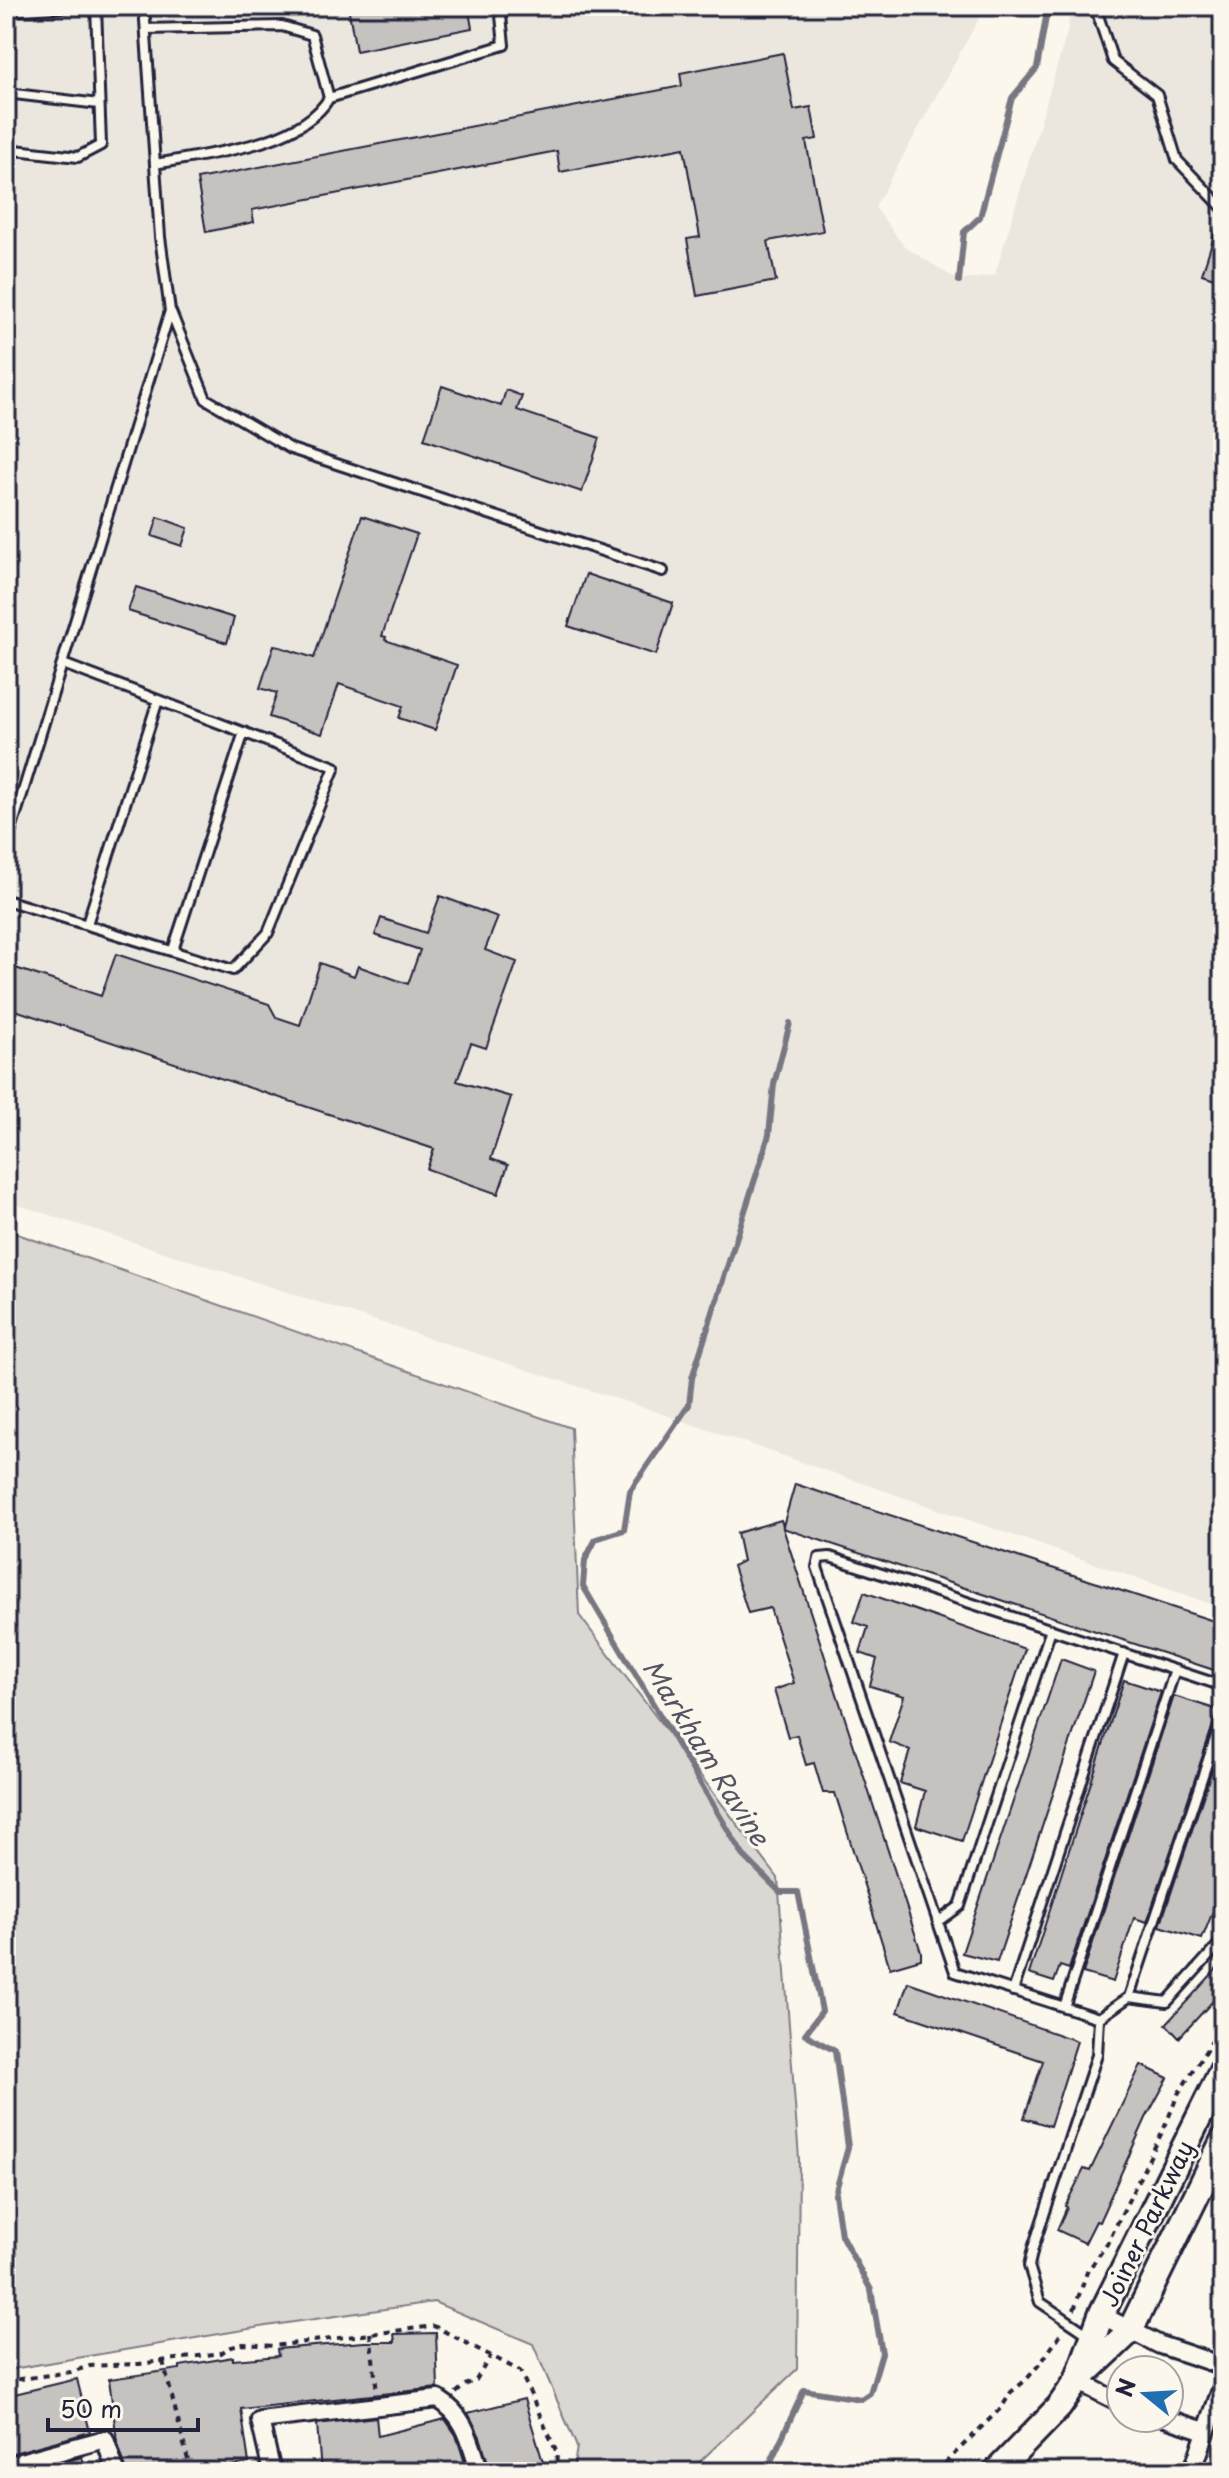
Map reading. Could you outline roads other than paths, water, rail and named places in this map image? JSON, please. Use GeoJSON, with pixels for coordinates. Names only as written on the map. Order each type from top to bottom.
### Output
{"type":"FeatureCollection","features":[{"type":"Feature","properties":{"kind":"street","name":"Joiner Parkway"},"geometry":{"type":"LineString","coordinates":[[1077,2381],[1097,2326],[1223,2069]]}},
{"type":"Feature","properties":{"kind":"street","name":"Joiner Parkway"},"geometry":{"type":"LineString","coordinates":[[996,2472],[1059,2407],[1077,2381],[1130,2331],[1223,2141]]}},
{"type":"Feature","properties":{"kind":"street"},"geometry":{"type":"LineString","coordinates":[[1097,2326],[1130,2331],[1160,2345],[1223,2366]]}},
{"type":"Feature","properties":{"kind":"street"},"geometry":{"type":"LineString","coordinates":[[1077,2381],[1105,2395]]}},
{"type":"Feature","properties":{"kind":"street"},"geometry":{"type":"LineString","coordinates":[[1192,2472],[1223,2384]]}},
{"type":"Feature","properties":{"kind":"street"},"geometry":{"type":"LineString","coordinates":[[272,2472],[260,2420],[438,2399],[465,2424],[480,2472]]}},
{"type":"Feature","properties":{"kind":"street"},"geometry":{"type":"LineString","coordinates":[[1185,2424],[1205,2431]]}},
{"type":"Feature","properties":{"kind":"street"},"geometry":{"type":"LineString","coordinates":[[6,2466],[105,2439],[116,2472]]}},
{"type":"Feature","properties":{"kind":"lane"},"geometry":{"type":"LineString","coordinates":[[6,11],[86,6]]}},
{"type":"Feature","properties":{"kind":"lane"},"geometry":{"type":"LineString","coordinates":[[6,149],[78,157],[101,145],[96,6]]}},
{"type":"Feature","properties":{"kind":"lane"},"geometry":{"type":"LineString","coordinates":[[144,6],[160,237],[170,311],[206,399],[291,449],[663,571]]}},
{"type":"Feature","properties":{"kind":"lane"},"geometry":{"type":"LineString","coordinates":[[155,164],[255,144],[297,127],[321,112],[329,98],[504,45],[500,6]]}},
{"type":"Feature","properties":{"kind":"lane"},"geometry":{"type":"LineString","coordinates":[[1095,6],[1113,61],[1157,95],[1177,160],[1223,208]]}},
{"type":"Feature","properties":{"kind":"lane"},"geometry":{"type":"LineString","coordinates":[[146,29],[282,26],[312,35],[329,98]]}},
{"type":"Feature","properties":{"kind":"lane"},"geometry":{"type":"LineString","coordinates":[[6,93],[99,104]]}},
{"type":"Feature","properties":{"kind":"lane"},"geometry":{"type":"LineString","coordinates":[[6,847],[170,311]]}},
{"type":"Feature","properties":{"kind":"lane"},"geometry":{"type":"LineString","coordinates":[[6,900],[233,970],[268,933],[335,767],[63,664]]}},
{"type":"Feature","properties":{"kind":"lane"},"geometry":{"type":"LineString","coordinates":[[87,924],[158,700]]}},
{"type":"Feature","properties":{"kind":"lane"},"geometry":{"type":"LineString","coordinates":[[173,950],[244,732]]}},
{"type":"Feature","properties":{"kind":"lane"},"geometry":{"type":"LineString","coordinates":[[1099,2018],[955,1972],[817,1567],[819,1558],[830,1557],[1223,1686]]}},
{"type":"Feature","properties":{"kind":"lane"},"geometry":{"type":"LineString","coordinates":[[938,1922],[960,1906],[1051,1629]]}},
{"type":"Feature","properties":{"kind":"lane"},"geometry":{"type":"LineString","coordinates":[[1013,1991],[1124,1653]]}},
{"type":"Feature","properties":{"kind":"lane"},"geometry":{"type":"LineString","coordinates":[[1064,2007],[1175,1670]]}},
{"type":"Feature","properties":{"kind":"lane"},"geometry":{"type":"LineString","coordinates":[[1099,2018],[1129,1997],[1223,1715]]}},
{"type":"Feature","properties":{"kind":"lane"},"geometry":{"type":"LineString","coordinates":[[1129,1997],[1167,2002],[1223,1940]]}},
{"type":"Feature","properties":{"kind":"lane"},"geometry":{"type":"LineString","coordinates":[[1097,2326],[1067,2322],[1040,2302],[1029,2266],[1097,2055],[1099,2018]]}},
{"type":"Feature","properties":{"kind":"waterway","name":"Markham Ravine"},"geometry":{"type":"LineString","coordinates":[[959,281],[964,232],[980,217],[1012,98],[1037,68],[1048,6]]}},
{"type":"Feature","properties":{"kind":"waterway","name":"Markham Ravine"},"geometry":{"type":"LineString","coordinates":[[766,2472],[804,2390],[861,2399],[870,2393],[882,2353],[871,2290],[841,2235],[835,2194],[848,2147],[835,2051],[805,2034],[822,2011],[798,1892],[780,1892],[743,1855],[583,1586],[585,1560],[596,1539],[624,1530],[630,1491],[689,1405],[692,1378],[769,1135],[774,1084],[790,1023]]}}]}
